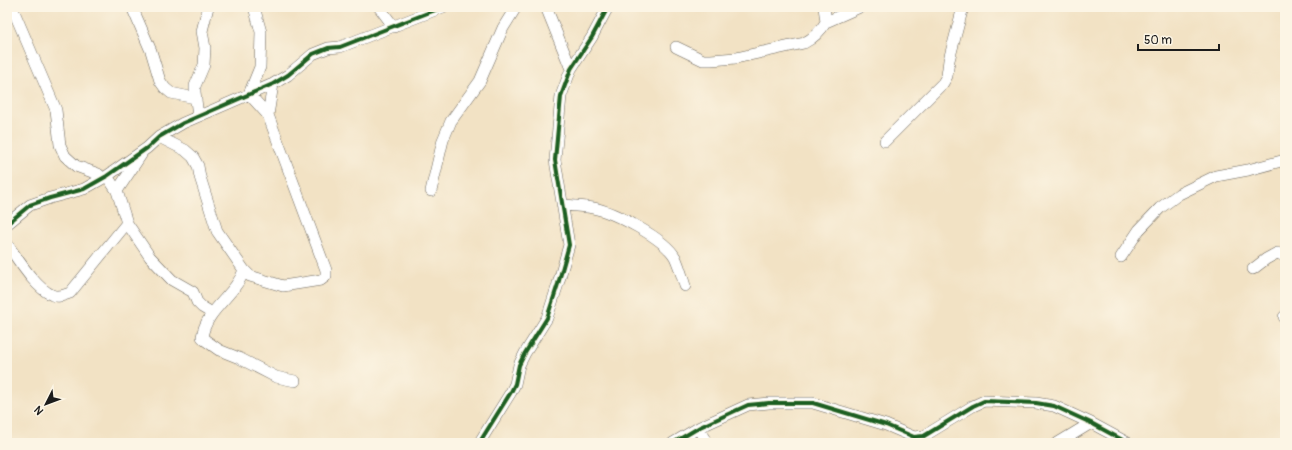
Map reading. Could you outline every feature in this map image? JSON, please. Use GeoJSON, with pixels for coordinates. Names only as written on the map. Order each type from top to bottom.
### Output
{"type":"FeatureCollection","features":[{"type":"Feature","properties":{"kind":"street"},"geometry":{"type":"LineString","coordinates":[[12,7],[56,110],[60,145],[65,156],[76,166],[105,177],[117,191],[127,223],[150,257],[172,280],[193,292],[197,302],[212,313]]}},
{"type":"Feature","properties":{"kind":"street"},"geometry":{"type":"LineString","coordinates":[[132,7],[150,51],[160,81],[171,93],[195,98]]}},
{"type":"Feature","properties":{"kind":"street"},"geometry":{"type":"LineString","coordinates":[[198,116],[195,86],[204,64],[205,48],[202,31],[208,7]]}},
{"type":"Feature","properties":{"kind":"street"},"geometry":{"type":"LineString","coordinates":[[249,94],[260,67],[261,32],[254,7]]}},
{"type":"Feature","properties":{"kind":"street"},"geometry":{"type":"LineString","coordinates":[[372,7],[381,10],[394,27]]}},
{"type":"Feature","properties":{"kind":"street"},"geometry":{"type":"LineString","coordinates":[[7,224],[30,205],[84,189],[105,177],[147,148],[159,137],[198,116],[273,84],[288,75],[313,54],[328,48],[340,47],[443,7]]}},
{"type":"Feature","properties":{"kind":"street"},"geometry":{"type":"LineString","coordinates":[[431,191],[443,140],[451,121],[480,81],[503,28],[516,7]]}},
{"type":"Feature","properties":{"kind":"street"},"geometry":{"type":"LineString","coordinates":[[546,7],[571,69]]}},
{"type":"Feature","properties":{"kind":"street"},"geometry":{"type":"LineString","coordinates":[[481,443],[480,440],[515,384],[519,365],[546,318],[556,290],[569,245],[554,160],[561,96],[571,69],[592,37],[608,7]]}},
{"type":"Feature","properties":{"kind":"street"},"geometry":{"type":"LineString","coordinates":[[824,7],[826,22]]}},
{"type":"Feature","properties":{"kind":"street"},"geometry":{"type":"LineString","coordinates":[[676,47],[703,60],[736,58],[804,44],[820,32],[826,22],[860,7]]}},
{"type":"Feature","properties":{"kind":"street"},"geometry":{"type":"LineString","coordinates":[[885,142],[943,83],[947,76],[948,60],[963,7]]}},
{"type":"Feature","properties":{"kind":"street"},"geometry":{"type":"LineString","coordinates":[[268,114],[273,84]]}},
{"type":"Feature","properties":{"kind":"street"},"geometry":{"type":"LineString","coordinates":[[159,137],[185,150],[194,157],[217,231],[245,275],[283,286],[321,280],[326,276],[326,270],[268,114],[249,94]]}},
{"type":"Feature","properties":{"kind":"street"},"geometry":{"type":"LineString","coordinates":[[117,191],[147,148]]}},
{"type":"Feature","properties":{"kind":"street"},"geometry":{"type":"LineString","coordinates":[[1121,257],[1139,230],[1160,208],[1179,194],[1216,176],[1248,170],[1285,160]]}},
{"type":"Feature","properties":{"kind":"street"},"geometry":{"type":"LineString","coordinates":[[562,205],[594,208],[615,215],[638,227],[668,248],[675,257],[685,286]]}},
{"type":"Feature","properties":{"kind":"street"},"geometry":{"type":"LineString","coordinates":[[7,244],[38,285],[52,296],[62,297],[70,293],[127,223]]}},
{"type":"Feature","properties":{"kind":"street"},"geometry":{"type":"LineString","coordinates":[[1253,269],[1277,253],[1285,256]]}},
{"type":"Feature","properties":{"kind":"street"},"geometry":{"type":"LineString","coordinates":[[245,275],[212,313],[202,332],[202,336],[219,350],[240,358],[276,377],[294,381]]}},
{"type":"Feature","properties":{"kind":"street"},"geometry":{"type":"LineString","coordinates":[[672,443],[700,427],[748,405],[769,403],[813,403],[886,425],[914,437],[924,436],[973,406],[984,401],[1036,403],[1054,406],[1091,423],[1128,443]]}},
{"type":"Feature","properties":{"kind":"street"},"geometry":{"type":"LineString","coordinates":[[1058,443],[1091,423]]}},
{"type":"Feature","properties":{"kind":"street"},"geometry":{"type":"LineString","coordinates":[[700,427],[702,435],[707,443]]}},
{"type":"Feature","properties":{"kind":"cycle path"},"geometry":{"type":"LineString","coordinates":[[7,224],[30,205],[84,189],[107,176],[147,148],[159,137],[183,123],[273,84],[288,75],[313,54],[328,48],[340,47],[443,7]]}},
{"type":"Feature","properties":{"kind":"cycle path"},"geometry":{"type":"LineString","coordinates":[[481,443],[481,440],[515,384],[519,365],[525,353],[547,318],[558,284],[569,245],[555,160],[561,96],[571,69],[592,37],[608,7]]}},
{"type":"Feature","properties":{"kind":"cycle path"},"geometry":{"type":"LineString","coordinates":[[673,443],[700,427],[748,405],[769,403],[813,403],[886,425],[914,437],[924,436],[973,406],[984,401],[1036,403],[1054,406],[1091,423],[1128,443]]}}]}
